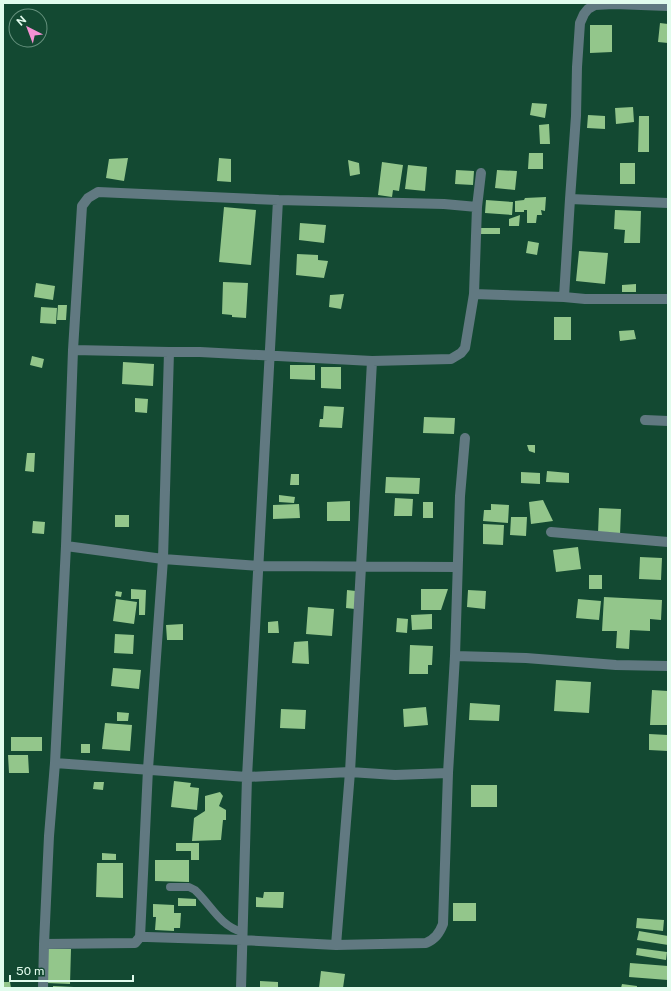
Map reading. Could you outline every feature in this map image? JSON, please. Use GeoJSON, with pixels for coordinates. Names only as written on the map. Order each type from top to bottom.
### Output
{"type":"FeatureCollection","features":[{"type":"Feature","properties":{"kind":"street"},"geometry":{"type":"LineString","coordinates":[[564,298],[576,116],[580,23],[588,9],[595,5],[614,4],[668,6]]}},
{"type":"Feature","properties":{"kind":"street"},"geometry":{"type":"LineString","coordinates":[[73,350],[194,352],[372,361],[451,359],[456,357],[465,348],[474,294],[477,206],[481,173]]}},
{"type":"Feature","properties":{"kind":"street"},"geometry":{"type":"LineString","coordinates":[[43,988],[49,836],[66,546],[73,350],[82,206],[88,198],[98,192],[278,200],[477,206]]}},
{"type":"Feature","properties":{"kind":"street"},"geometry":{"type":"LineString","coordinates":[[570,199],[668,202]]}},
{"type":"Feature","properties":{"kind":"street"},"geometry":{"type":"LineString","coordinates":[[241,988],[247,776],[278,200]]}},
{"type":"Feature","properties":{"kind":"street"},"geometry":{"type":"LineString","coordinates":[[474,294],[585,299],[668,299]]}},
{"type":"Feature","properties":{"kind":"street"},"geometry":{"type":"LineString","coordinates":[[44,944],[134,943],[140,937],[148,769],[163,559],[169,352]]}},
{"type":"Feature","properties":{"kind":"street"},"geometry":{"type":"LineString","coordinates":[[336,945],[350,772],[372,361]]}},
{"type":"Feature","properties":{"kind":"street"},"geometry":{"type":"LineString","coordinates":[[645,420],[668,421]]}},
{"type":"Feature","properties":{"kind":"street"},"geometry":{"type":"LineString","coordinates":[[140,937],[242,936],[336,945],[426,943],[434,939],[440,932],[442,924],[460,496],[465,438]]}},
{"type":"Feature","properties":{"kind":"street"},"geometry":{"type":"LineString","coordinates":[[551,532],[668,542]]}},
{"type":"Feature","properties":{"kind":"street"},"geometry":{"type":"LineString","coordinates":[[66,546],[163,559],[258,566],[457,567]]}},
{"type":"Feature","properties":{"kind":"street"},"geometry":{"type":"LineString","coordinates":[[454,656],[526,658],[616,665],[668,666]]}},
{"type":"Feature","properties":{"kind":"street"},"geometry":{"type":"LineString","coordinates":[[54,763],[247,776],[350,772],[395,775],[448,773]]}},
{"type":"Feature","properties":{"kind":"lane"},"geometry":{"type":"LineString","coordinates":[[170,887],[189,887],[195,890],[226,924],[242,936]]}},
{"type":"Feature","properties":{"kind":"building"},"geometry":{"type":"Polygon","coordinates":[[[660,23],[668,24],[668,43],[658,42],[660,23]]]}},
{"type":"Feature","properties":{"kind":"building"},"geometry":{"type":"Polygon","coordinates":[[[590,25],[612,25],[612,52],[590,53],[590,25]]]}},
{"type":"Feature","properties":{"kind":"building"},"geometry":{"type":"Polygon","coordinates":[[[532,103],[547,104],[545,118],[530,115],[532,103]]]}},
{"type":"Feature","properties":{"kind":"building"},"geometry":{"type":"Polygon","coordinates":[[[633,107],[634,122],[616,124],[615,108],[633,107]]]}},
{"type":"Feature","properties":{"kind":"building"},"geometry":{"type":"Polygon","coordinates":[[[588,115],[605,116],[605,129],[587,128],[588,115]]]}},
{"type":"Feature","properties":{"kind":"building"},"geometry":{"type":"Polygon","coordinates":[[[639,116],[649,116],[649,152],[638,152],[639,116]]]}},
{"type":"Feature","properties":{"kind":"building"},"geometry":{"type":"Polygon","coordinates":[[[549,124],[550,144],[540,144],[539,125],[549,124]]]}},
{"type":"Feature","properties":{"kind":"building"},"geometry":{"type":"Polygon","coordinates":[[[529,153],[543,153],[543,169],[528,169],[529,153]]]}},
{"type":"Feature","properties":{"kind":"building"},"geometry":{"type":"Polygon","coordinates":[[[128,158],[124,181],[106,178],[109,159],[128,158]]]}},
{"type":"Feature","properties":{"kind":"building"},"geometry":{"type":"Polygon","coordinates":[[[219,158],[231,159],[231,182],[217,181],[219,158]]]}},
{"type":"Feature","properties":{"kind":"building"},"geometry":{"type":"Polygon","coordinates":[[[348,160],[359,163],[360,174],[350,176],[348,160]]]}},
{"type":"Feature","properties":{"kind":"building"},"geometry":{"type":"Polygon","coordinates":[[[382,162],[403,165],[399,191],[393,190],[392,197],[378,195],[382,162]]]}},
{"type":"Feature","properties":{"kind":"building"},"geometry":{"type":"Polygon","coordinates":[[[620,163],[635,163],[635,184],[620,184],[620,163]]]}},
{"type":"Feature","properties":{"kind":"building"},"geometry":{"type":"Polygon","coordinates":[[[408,165],[427,167],[425,191],[405,189],[408,165]]]}},
{"type":"Feature","properties":{"kind":"building"},"geometry":{"type":"Polygon","coordinates":[[[456,170],[474,171],[473,185],[455,184],[456,170]]]}},
{"type":"Feature","properties":{"kind":"building"},"geometry":{"type":"Polygon","coordinates":[[[497,170],[517,171],[515,190],[495,188],[497,170]]]}},
{"type":"Feature","properties":{"kind":"building"},"geometry":{"type":"Polygon","coordinates":[[[546,197],[545,211],[541,210],[542,215],[537,215],[536,223],[527,223],[527,210],[524,210],[524,212],[515,212],[515,201],[524,200],[525,198],[546,197]]]}},
{"type":"Feature","properties":{"kind":"building"},"geometry":{"type":"Polygon","coordinates":[[[486,200],[513,202],[512,215],[485,213],[486,200]]]}},
{"type":"Feature","properties":{"kind":"building"},"geometry":{"type":"Polygon","coordinates":[[[224,207],[256,210],[251,265],[219,262],[224,207]]]}},
{"type":"Feature","properties":{"kind":"building"},"geometry":{"type":"Polygon","coordinates":[[[615,210],[641,211],[640,243],[624,243],[625,230],[614,229],[615,210]]]}},
{"type":"Feature","properties":{"kind":"building"},"geometry":{"type":"Polygon","coordinates":[[[520,215],[519,226],[509,226],[509,219],[520,215]]]}},
{"type":"Feature","properties":{"kind":"building"},"geometry":{"type":"Polygon","coordinates":[[[300,223],[326,225],[324,243],[299,240],[300,223]]]}},
{"type":"Feature","properties":{"kind":"building"},"geometry":{"type":"Polygon","coordinates":[[[476,228],[500,228],[500,234],[476,234],[476,228]]]}},
{"type":"Feature","properties":{"kind":"building"},"geometry":{"type":"Polygon","coordinates":[[[528,241],[539,243],[537,255],[526,253],[528,241]]]}},
{"type":"Feature","properties":{"kind":"building"},"geometry":{"type":"Polygon","coordinates":[[[579,251],[608,253],[605,284],[576,281],[579,251]]]}},
{"type":"Feature","properties":{"kind":"building"},"geometry":{"type":"Polygon","coordinates":[[[297,254],[318,255],[318,260],[328,261],[324,278],[296,275],[297,254]]]}},
{"type":"Feature","properties":{"kind":"building"},"geometry":{"type":"Polygon","coordinates":[[[223,282],[248,283],[246,318],[232,317],[232,315],[222,314],[223,282]]]}},
{"type":"Feature","properties":{"kind":"building"},"geometry":{"type":"Polygon","coordinates":[[[36,283],[55,286],[53,300],[34,297],[36,283]]]}},
{"type":"Feature","properties":{"kind":"building"},"geometry":{"type":"Polygon","coordinates":[[[636,284],[636,292],[622,292],[622,285],[636,284]]]}},
{"type":"Feature","properties":{"kind":"building"},"geometry":{"type":"Polygon","coordinates":[[[344,294],[341,309],[329,307],[330,295],[344,294]]]}},
{"type":"Feature","properties":{"kind":"building"},"geometry":{"type":"Polygon","coordinates":[[[58,305],[67,305],[66,320],[57,320],[58,305]]]}},
{"type":"Feature","properties":{"kind":"building"},"geometry":{"type":"Polygon","coordinates":[[[41,307],[57,308],[56,324],[40,323],[41,307]]]}},
{"type":"Feature","properties":{"kind":"building"},"geometry":{"type":"Polygon","coordinates":[[[554,317],[571,317],[571,340],[554,340],[554,317]]]}},
{"type":"Feature","properties":{"kind":"building"},"geometry":{"type":"Polygon","coordinates":[[[634,330],[636,339],[620,341],[619,331],[634,330]]]}},
{"type":"Feature","properties":{"kind":"building"},"geometry":{"type":"Polygon","coordinates":[[[32,356],[44,359],[42,368],[30,365],[32,356]]]}},
{"type":"Feature","properties":{"kind":"building"},"geometry":{"type":"Polygon","coordinates":[[[123,362],[154,364],[153,386],[122,384],[123,362]]]}},
{"type":"Feature","properties":{"kind":"building"},"geometry":{"type":"Polygon","coordinates":[[[290,365],[315,365],[315,380],[290,379],[290,365]]]}},
{"type":"Feature","properties":{"kind":"building"},"geometry":{"type":"Polygon","coordinates":[[[321,367],[341,367],[341,389],[321,388],[321,367]]]}},
{"type":"Feature","properties":{"kind":"building"},"geometry":{"type":"Polygon","coordinates":[[[135,398],[148,399],[147,413],[135,412],[135,398]]]}},
{"type":"Feature","properties":{"kind":"building"},"geometry":{"type":"Polygon","coordinates":[[[324,406],[344,407],[342,428],[319,427],[320,419],[323,419],[324,406]]]}},
{"type":"Feature","properties":{"kind":"building"},"geometry":{"type":"Polygon","coordinates":[[[424,417],[455,418],[454,434],[423,433],[424,417]]]}},
{"type":"Feature","properties":{"kind":"building"},"geometry":{"type":"Polygon","coordinates":[[[527,445],[535,445],[535,453],[529,451],[527,445]]]}},
{"type":"Feature","properties":{"kind":"building"},"geometry":{"type":"Polygon","coordinates":[[[27,453],[35,453],[34,472],[25,471],[27,453]]]}},
{"type":"Feature","properties":{"kind":"building"},"geometry":{"type":"Polygon","coordinates":[[[547,471],[569,473],[569,483],[546,482],[547,471]]]}},
{"type":"Feature","properties":{"kind":"building"},"geometry":{"type":"Polygon","coordinates":[[[521,472],[540,473],[540,484],[521,483],[521,472]]]}},
{"type":"Feature","properties":{"kind":"building"},"geometry":{"type":"Polygon","coordinates":[[[291,474],[299,474],[299,485],[290,485],[291,474]]]}},
{"type":"Feature","properties":{"kind":"building"},"geometry":{"type":"Polygon","coordinates":[[[386,477],[420,478],[419,494],[385,493],[386,477]]]}},
{"type":"Feature","properties":{"kind":"building"},"geometry":{"type":"Polygon","coordinates":[[[279,495],[295,497],[294,503],[279,502],[279,495]]]}},
{"type":"Feature","properties":{"kind":"building"},"geometry":{"type":"Polygon","coordinates":[[[395,498],[413,499],[412,516],[394,516],[395,498]]]}},
{"type":"Feature","properties":{"kind":"building"},"geometry":{"type":"Polygon","coordinates":[[[543,500],[553,521],[531,524],[529,502],[543,500]]]}},
{"type":"Feature","properties":{"kind":"building"},"geometry":{"type":"Polygon","coordinates":[[[350,501],[350,521],[327,521],[327,502],[350,501]]]}},
{"type":"Feature","properties":{"kind":"building"},"geometry":{"type":"Polygon","coordinates":[[[423,502],[433,502],[433,518],[423,518],[423,502]]]}},
{"type":"Feature","properties":{"kind":"building"},"geometry":{"type":"Polygon","coordinates":[[[299,504],[300,518],[273,519],[273,505],[299,504]]]}},
{"type":"Feature","properties":{"kind":"building"},"geometry":{"type":"Polygon","coordinates":[[[491,504],[509,505],[508,523],[483,521],[484,510],[491,510],[491,504]]]}},
{"type":"Feature","properties":{"kind":"building"},"geometry":{"type":"Polygon","coordinates":[[[599,508],[621,509],[620,535],[598,534],[599,508]]]}},
{"type":"Feature","properties":{"kind":"building"},"geometry":{"type":"Polygon","coordinates":[[[115,515],[129,515],[129,527],[115,527],[115,515]]]}},
{"type":"Feature","properties":{"kind":"building"},"geometry":{"type":"Polygon","coordinates":[[[511,517],[527,517],[526,536],[510,535],[511,517]]]}},
{"type":"Feature","properties":{"kind":"building"},"geometry":{"type":"Polygon","coordinates":[[[33,521],[45,522],[44,534],[32,533],[33,521]]]}},
{"type":"Feature","properties":{"kind":"building"},"geometry":{"type":"Polygon","coordinates":[[[483,524],[504,525],[503,545],[483,544],[483,524]]]}},
{"type":"Feature","properties":{"kind":"building"},"geometry":{"type":"Polygon","coordinates":[[[578,547],[581,569],[556,572],[553,550],[578,547]]]}},
{"type":"Feature","properties":{"kind":"building"},"geometry":{"type":"Polygon","coordinates":[[[640,557],[662,558],[661,580],[639,579],[640,557]]]}},
{"type":"Feature","properties":{"kind":"building"},"geometry":{"type":"Polygon","coordinates":[[[589,575],[602,575],[602,589],[589,589],[589,575]]]}},
{"type":"Feature","properties":{"kind":"building"},"geometry":{"type":"Polygon","coordinates":[[[131,589],[146,590],[145,615],[139,615],[139,599],[131,599],[131,589]]]}},
{"type":"Feature","properties":{"kind":"building"},"geometry":{"type":"Polygon","coordinates":[[[421,589],[448,589],[441,610],[421,610],[421,589]]]}},
{"type":"Feature","properties":{"kind":"building"},"geometry":{"type":"Polygon","coordinates":[[[347,590],[356,591],[355,609],[346,608],[347,590]]]}},
{"type":"Feature","properties":{"kind":"building"},"geometry":{"type":"Polygon","coordinates":[[[468,590],[486,591],[485,609],[467,607],[468,590]]]}},
{"type":"Feature","properties":{"kind":"building"},"geometry":{"type":"Polygon","coordinates":[[[116,591],[122,592],[121,597],[115,596],[116,591]]]}},
{"type":"Feature","properties":{"kind":"building"},"geometry":{"type":"Polygon","coordinates":[[[604,597],[662,600],[661,620],[650,619],[650,631],[630,630],[629,649],[616,648],[617,631],[602,631],[604,597]]]}},
{"type":"Feature","properties":{"kind":"building"},"geometry":{"type":"Polygon","coordinates":[[[116,599],[137,602],[134,624],[113,621],[116,599]]]}},
{"type":"Feature","properties":{"kind":"building"},"geometry":{"type":"Polygon","coordinates":[[[578,599],[601,601],[599,620],[576,618],[578,599]]]}},
{"type":"Feature","properties":{"kind":"building"},"geometry":{"type":"Polygon","coordinates":[[[308,607],[334,609],[332,636],[306,634],[308,607]]]}},
{"type":"Feature","properties":{"kind":"building"},"geometry":{"type":"Polygon","coordinates":[[[432,614],[432,629],[412,630],[411,615],[432,614]]]}},
{"type":"Feature","properties":{"kind":"building"},"geometry":{"type":"Polygon","coordinates":[[[397,618],[408,619],[407,633],[396,632],[397,618]]]}},
{"type":"Feature","properties":{"kind":"building"},"geometry":{"type":"Polygon","coordinates":[[[278,621],[279,633],[268,633],[268,622],[278,621]]]}},
{"type":"Feature","properties":{"kind":"building"},"geometry":{"type":"Polygon","coordinates":[[[183,624],[183,640],[167,640],[166,625],[183,624]]]}},
{"type":"Feature","properties":{"kind":"building"},"geometry":{"type":"Polygon","coordinates":[[[115,634],[134,635],[133,654],[114,653],[115,634]]]}},
{"type":"Feature","properties":{"kind":"building"},"geometry":{"type":"Polygon","coordinates":[[[308,641],[309,664],[292,663],[294,642],[308,641]]]}},
{"type":"Feature","properties":{"kind":"building"},"geometry":{"type":"Polygon","coordinates":[[[410,645],[433,646],[432,665],[428,665],[428,674],[409,674],[410,645]]]}},
{"type":"Feature","properties":{"kind":"building"},"geometry":{"type":"Polygon","coordinates":[[[113,668],[141,670],[139,689],[111,686],[113,668]]]}},
{"type":"Feature","properties":{"kind":"building"},"geometry":{"type":"Polygon","coordinates":[[[556,680],[591,682],[589,713],[554,711],[556,680]]]}},
{"type":"Feature","properties":{"kind":"building"},"geometry":{"type":"Polygon","coordinates":[[[652,690],[668,691],[668,725],[650,725],[652,690]]]}},
{"type":"Feature","properties":{"kind":"building"},"geometry":{"type":"Polygon","coordinates":[[[470,703],[500,705],[499,721],[469,720],[470,703]]]}},
{"type":"Feature","properties":{"kind":"building"},"geometry":{"type":"Polygon","coordinates":[[[426,707],[428,725],[404,727],[403,709],[426,707]]]}},
{"type":"Feature","properties":{"kind":"building"},"geometry":{"type":"Polygon","coordinates":[[[281,709],[306,710],[305,729],[280,728],[281,709]]]}},
{"type":"Feature","properties":{"kind":"building"},"geometry":{"type":"Polygon","coordinates":[[[117,712],[129,713],[128,721],[117,721],[117,712]]]}},
{"type":"Feature","properties":{"kind":"building"},"geometry":{"type":"Polygon","coordinates":[[[105,723],[132,725],[130,751],[102,749],[105,723]]]}},
{"type":"Feature","properties":{"kind":"building"},"geometry":{"type":"Polygon","coordinates":[[[649,734],[668,735],[668,751],[649,750],[649,734]]]}},
{"type":"Feature","properties":{"kind":"building"},"geometry":{"type":"Polygon","coordinates":[[[11,737],[42,737],[42,751],[11,751],[11,737]]]}},
{"type":"Feature","properties":{"kind":"building"},"geometry":{"type":"Polygon","coordinates":[[[81,744],[90,744],[90,753],[81,753],[81,744]]]}},
{"type":"Feature","properties":{"kind":"building"},"geometry":{"type":"Polygon","coordinates":[[[8,755],[28,755],[29,773],[9,773],[8,755]]]}},
{"type":"Feature","properties":{"kind":"building"},"geometry":{"type":"Polygon","coordinates":[[[174,781],[191,783],[190,787],[199,788],[197,810],[171,807],[174,781]]]}},
{"type":"Feature","properties":{"kind":"building"},"geometry":{"type":"Polygon","coordinates":[[[94,782],[104,782],[103,790],[93,789],[94,782]]]}},
{"type":"Feature","properties":{"kind":"building"},"geometry":{"type":"Polygon","coordinates":[[[471,785],[497,785],[497,807],[471,807],[471,785]]]}},
{"type":"Feature","properties":{"kind":"building"},"geometry":{"type":"Polygon","coordinates":[[[220,792],[223,796],[219,806],[226,810],[226,820],[223,820],[221,840],[192,841],[194,818],[205,811],[205,796],[220,792]]]}},
{"type":"Feature","properties":{"kind":"building"},"geometry":{"type":"Polygon","coordinates":[[[176,843],[199,843],[199,860],[191,860],[191,851],[176,851],[176,843]]]}},
{"type":"Feature","properties":{"kind":"building"},"geometry":{"type":"Polygon","coordinates":[[[102,853],[116,854],[116,860],[102,860],[102,853]]]}},
{"type":"Feature","properties":{"kind":"building"},"geometry":{"type":"Polygon","coordinates":[[[155,860],[189,860],[189,882],[155,881],[155,860]]]}},
{"type":"Feature","properties":{"kind":"building"},"geometry":{"type":"Polygon","coordinates":[[[97,863],[123,863],[123,898],[96,897],[97,863]]]}},
{"type":"Feature","properties":{"kind":"building"},"geometry":{"type":"Polygon","coordinates":[[[264,892],[284,892],[283,908],[256,907],[256,897],[263,898],[264,892]]]}},
{"type":"Feature","properties":{"kind":"building"},"geometry":{"type":"Polygon","coordinates":[[[178,898],[196,899],[196,906],[178,906],[178,898]]]}},
{"type":"Feature","properties":{"kind":"building"},"geometry":{"type":"Polygon","coordinates":[[[453,903],[476,903],[476,921],[453,921],[453,903]]]}},
{"type":"Feature","properties":{"kind":"building"},"geometry":{"type":"Polygon","coordinates":[[[153,904],[174,905],[174,913],[181,913],[180,928],[174,928],[174,931],[155,930],[156,917],[153,917],[153,904]]]}},
{"type":"Feature","properties":{"kind":"building"},"geometry":{"type":"Polygon","coordinates":[[[637,918],[664,920],[663,931],[636,928],[637,918]]]}},
{"type":"Feature","properties":{"kind":"building"},"geometry":{"type":"Polygon","coordinates":[[[639,931],[668,936],[668,945],[637,940],[639,931]]]}},
{"type":"Feature","properties":{"kind":"building"},"geometry":{"type":"Polygon","coordinates":[[[637,948],[667,952],[666,960],[636,955],[637,948]]]}},
{"type":"Feature","properties":{"kind":"building"},"geometry":{"type":"Polygon","coordinates":[[[48,949],[71,949],[70,984],[47,983],[48,949]]]}},
{"type":"Feature","properties":{"kind":"building"},"geometry":{"type":"Polygon","coordinates":[[[630,963],[668,966],[668,980],[629,977],[630,963]]]}},
{"type":"Feature","properties":{"kind":"building"},"geometry":{"type":"Polygon","coordinates":[[[321,971],[345,974],[343,988],[319,988],[321,971]]]}},
{"type":"Feature","properties":{"kind":"building"},"geometry":{"type":"Polygon","coordinates":[[[260,981],[278,982],[278,988],[260,988],[260,981]]]}},
{"type":"Feature","properties":{"kind":"building"},"geometry":{"type":"Polygon","coordinates":[[[3,982],[10,982],[11,988],[3,988],[3,982]]]}},
{"type":"Feature","properties":{"kind":"building"},"geometry":{"type":"Polygon","coordinates":[[[622,984],[637,986],[637,988],[621,988],[622,984]]]}},
{"type":"Feature","properties":{"kind":"building"},"geometry":{"type":"Polygon","coordinates":[[[53,986],[74,987],[74,988],[53,988],[53,986]]]}}]}
